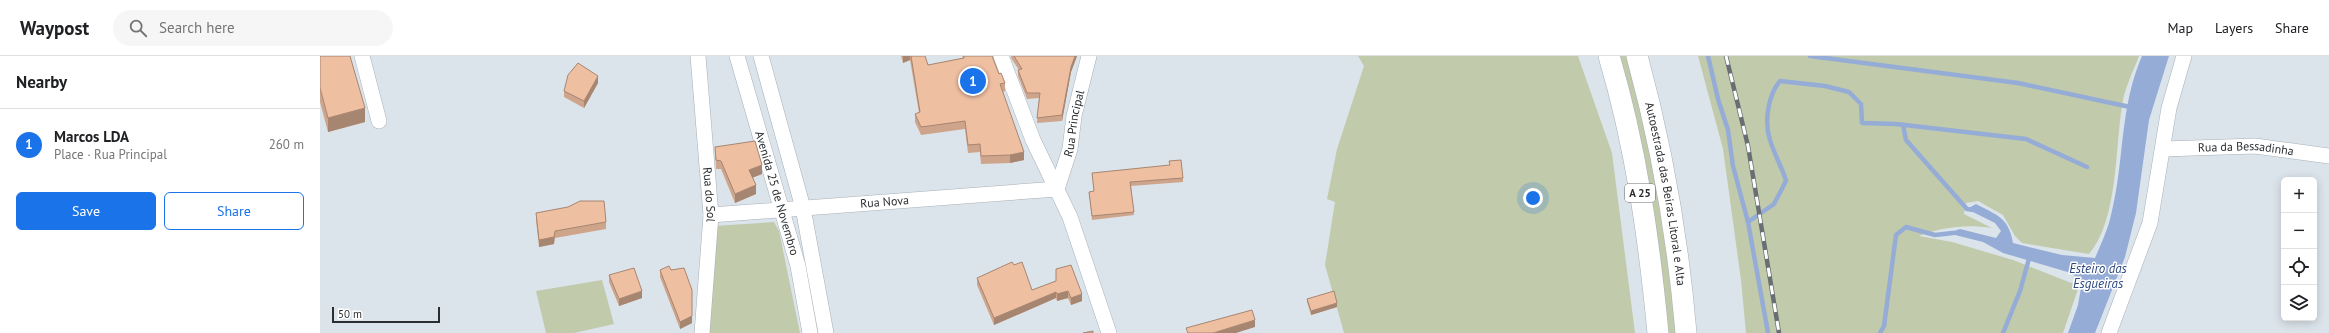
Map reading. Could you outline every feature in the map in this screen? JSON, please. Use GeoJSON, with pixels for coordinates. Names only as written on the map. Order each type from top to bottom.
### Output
{"type":"FeatureCollection","features":[{"type":"Feature","properties":{"kind":"highway","name":"Autoestrada das Beiras Litoral e Alta"},"geometry":{"type":"LineString","coordinates":[[1609,56],[1626,114],[1651,258],[1658,333]]}},
{"type":"Feature","properties":{"kind":"highway","name":"Autoestrada das Beiras Litoral e Alta"},"geometry":{"type":"LineString","coordinates":[[1637,56],[1652,107],[1679,255],[1686,333]]}},
{"type":"Feature","properties":{"kind":"street"},"geometry":{"type":"LineString","coordinates":[[362,56],[379,121]]}},
{"type":"Feature","properties":{"kind":"street","name":"Rua do Sol"},"geometry":{"type":"LineString","coordinates":[[698,56],[711,215],[702,333]]}},
{"type":"Feature","properties":{"kind":"street","name":"Avenida 25 de Novembro"},"geometry":{"type":"LineString","coordinates":[[737,56],[783,210],[798,266],[810,333]]}},
{"type":"Feature","properties":{"kind":"street","name":"Avenida 25 de Novembro"},"geometry":{"type":"LineString","coordinates":[[761,56],[803,208],[826,333]]}},
{"type":"Feature","properties":{"kind":"street"},"geometry":{"type":"LineString","coordinates":[[1001,56],[1033,140],[1057,189],[1080,242],[1109,333]]}},
{"type":"Feature","properties":{"kind":"street","name":"Rua Principal"},"geometry":{"type":"LineString","coordinates":[[1057,189],[1070,149],[1074,116],[1089,56]]}},
{"type":"Feature","properties":{"kind":"street"},"geometry":{"type":"LineString","coordinates":[[2109,333],[2150,222],[2169,108],[2184,56]]}},
{"type":"Feature","properties":{"kind":"street","name":"Rua da Bessadinha"},"geometry":{"type":"LineString","coordinates":[[2163,149],[2255,146],[2329,156]]}},
{"type":"Feature","properties":{"kind":"street","name":"Rua Nova"},"geometry":{"type":"LineString","coordinates":[[711,215],[1057,189]]}},
{"type":"Feature","properties":{"kind":"green space"},"geometry":{"type":"Polygon","coordinates":[[[1358,56],[1578,56],[1612,153],[1635,333],[1344,333],[1325,265],[1335,202],[1327,199],[1337,149],[1364,66],[1358,56]]]}},
{"type":"Feature","properties":{"kind":"green space"},"geometry":{"type":"Polygon","coordinates":[[[1619,56],[1628,56],[1661,203],[1677,333],[1668,333],[1665,298],[1649,194],[1619,56]]]}},
{"type":"Feature","properties":{"kind":"green space"},"geometry":{"type":"Polygon","coordinates":[[[1698,56],[2139,56],[2123,100],[2114,183],[2110,204],[2105,223],[2098,240],[2089,254],[2022,243],[2015,236],[2003,215],[1978,201],[1966,203],[1964,214],[1992,228],[1964,226],[1937,230],[1919,236],[1952,242],[2013,260],[2079,286],[2063,333],[1746,333],[1741,280],[1723,149],[1698,56]]]}},
{"type":"Feature","properties":{"kind":"green space"},"geometry":{"type":"Polygon","coordinates":[[[774,222],[779,231],[800,333],[706,333],[714,226],[774,222]]]}},
{"type":"Feature","properties":{"kind":"green space"},"geometry":{"type":"Polygon","coordinates":[[[602,280],[614,324],[574,333],[546,333],[536,291],[602,280]]]}},
{"type":"Feature","properties":{"kind":"water","name":"Esteiro das Esgueiras"},"geometry":{"type":"Polygon","coordinates":[[[2142,56],[2169,56],[2149,120],[2136,213],[2125,257],[2095,333],[2068,333],[2078,305],[2082,282],[2071,273],[2003,253],[1983,242],[1947,233],[1960,229],[1996,238],[2001,231],[1995,223],[1967,209],[1976,204],[2001,218],[2008,228],[2013,243],[2062,255],[2095,258],[2111,215],[2119,174],[2129,95],[2142,56]]]}},
{"type":"Feature","properties":{"kind":"building"},"geometry":{"type":"Polygon","coordinates":[[[320,56],[350,56],[365,108],[328,118],[320,88],[320,56]]]}},
{"type":"Feature","properties":{"kind":"building"},"geometry":{"type":"Polygon","coordinates":[[[911,56],[925,56],[928,65],[964,58],[964,56],[992,56],[999,74],[1001,73],[1005,83],[1000,84],[1024,152],[1010,155],[981,156],[980,144],[968,145],[965,121],[921,127],[915,114],[920,112],[911,56]]]}},
{"type":"Feature","properties":{"kind":"building"},"geometry":{"type":"Polygon","coordinates":[[[1014,56],[1075,56],[1071,67],[1062,115],[1037,118],[1040,93],[1027,93],[1018,70],[1022,69],[1014,56]]]}},
{"type":"Feature","properties":{"kind":"building"},"geometry":{"type":"Polygon","coordinates":[[[578,63],[598,76],[584,101],[564,91],[568,75],[578,63]]]}},
{"type":"Feature","properties":{"kind":"building"},"geometry":{"type":"Polygon","coordinates":[[[755,141],[762,165],[749,170],[756,185],[735,194],[721,161],[716,160],[715,147],[755,141]]]}},
{"type":"Feature","properties":{"kind":"building"},"geometry":{"type":"Polygon","coordinates":[[[1181,160],[1183,178],[1130,182],[1134,212],[1092,216],[1089,192],[1094,191],[1092,173],[1170,165],[1169,161],[1181,160]]]}},
{"type":"Feature","properties":{"kind":"building"},"geometry":{"type":"Polygon","coordinates":[[[580,201],[604,201],[606,222],[555,231],[554,237],[539,240],[536,213],[568,207],[580,201]]]}},
{"type":"Feature","properties":{"kind":"building"},"geometry":{"type":"Polygon","coordinates":[[[1012,262],[1014,265],[1022,262],[1032,290],[1056,281],[1056,269],[1071,265],[1082,294],[1071,298],[1068,291],[1057,294],[1056,292],[994,318],[977,278],[1012,262]]]}},
{"type":"Feature","properties":{"kind":"building"},"geometry":{"type":"Polygon","coordinates":[[[669,266],[671,270],[684,268],[692,290],[692,316],[680,322],[660,270],[669,266]]]}},
{"type":"Feature","properties":{"kind":"building"},"geometry":{"type":"Polygon","coordinates":[[[634,268],[642,291],[619,299],[609,275],[634,268]]]}},
{"type":"Feature","properties":{"kind":"building"},"geometry":{"type":"Polygon","coordinates":[[[1334,291],[1337,303],[1311,311],[1307,299],[1334,291]]]}},
{"type":"Feature","properties":{"kind":"building"},"geometry":{"type":"Polygon","coordinates":[[[1252,310],[1255,320],[1213,333],[1188,333],[1186,328],[1252,310]]]}},
{"type":"Feature","properties":{"kind":"waterway"},"geometry":{"type":"LineString","coordinates":[[1708,56],[1718,99],[1728,130],[1733,166],[1748,222]]}},
{"type":"Feature","properties":{"kind":"waterway"},"geometry":{"type":"LineString","coordinates":[[1810,56],[2018,83],[2130,107]]}},
{"type":"Feature","properties":{"kind":"waterway"},"geometry":{"type":"LineString","coordinates":[[1768,333],[1748,222],[1774,204],[1786,181],[1772,145],[1767,125],[1770,101],[1780,81],[1825,86],[1849,92],[1861,104],[1862,123],[1896,124],[2026,139],[2087,167]]}},
{"type":"Feature","properties":{"kind":"waterway"},"geometry":{"type":"LineString","coordinates":[[1903,125],[1906,140],[1967,209],[1974,210]]}},
{"type":"Feature","properties":{"kind":"waterway"},"geometry":{"type":"LineString","coordinates":[[1880,333],[1884,326],[1896,235],[1906,227],[1935,235],[1953,233]]}},
{"type":"Feature","properties":{"kind":"waterway"},"geometry":{"type":"LineString","coordinates":[[2003,333],[2020,291],[2030,255]]}},
{"type":"Feature","properties":{"kind":"railway"},"geometry":{"type":"LineString","coordinates":[[1726,56],[1748,146],[1779,333]]}},
{"type":"Feature","properties":{"kind":"place","name":"Marcos LDA"},"geometry":{"type":"Point","coordinates":[973,81]}}]}
